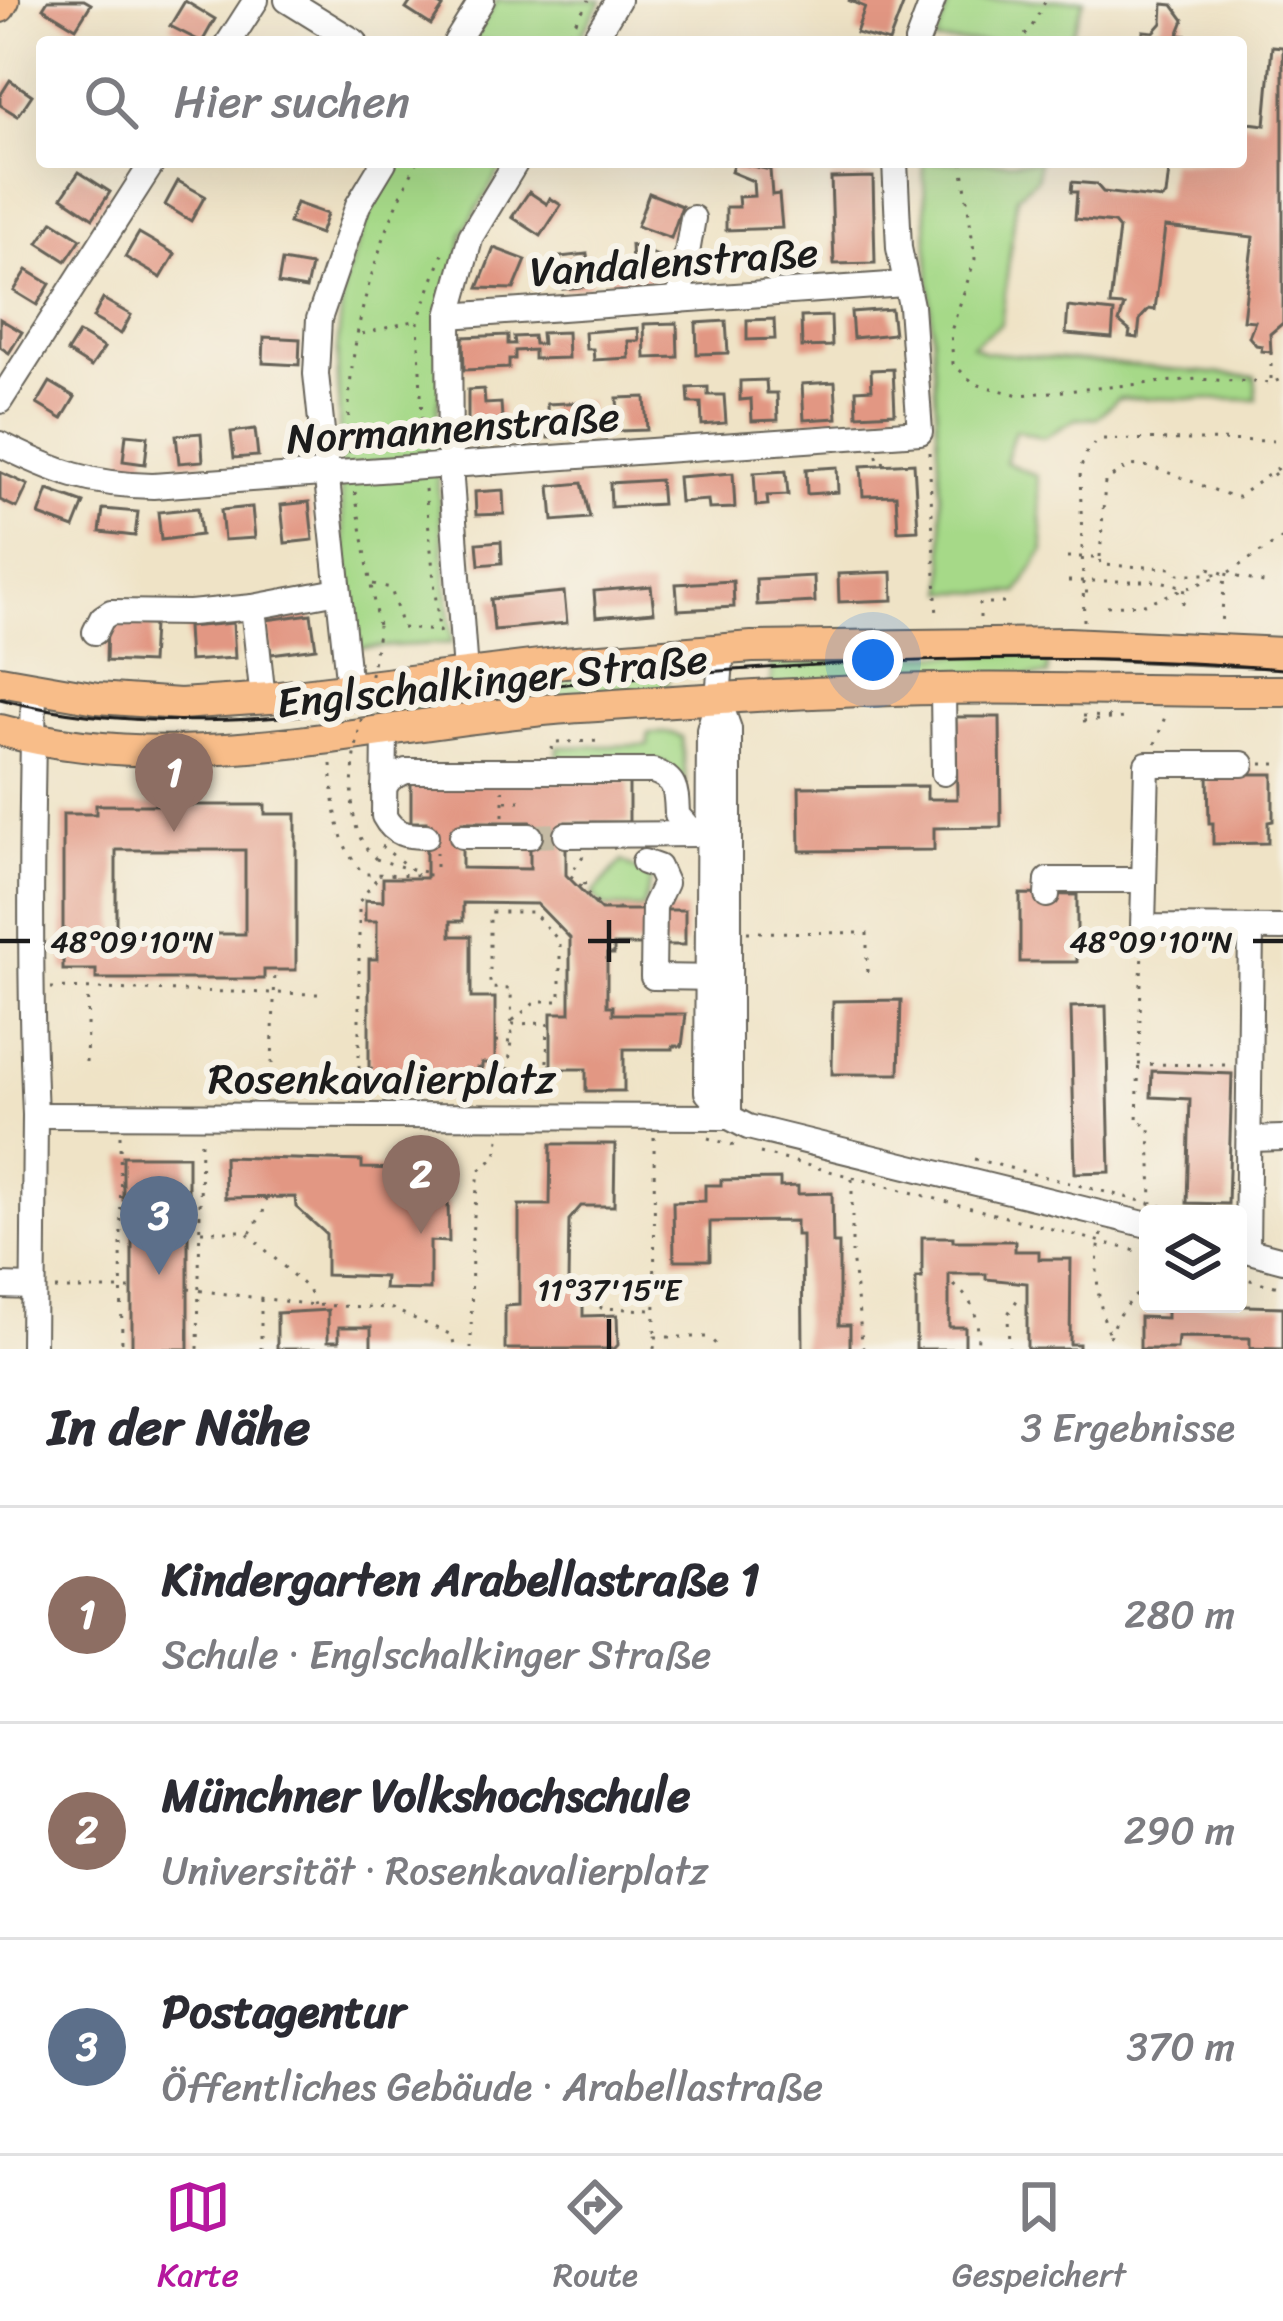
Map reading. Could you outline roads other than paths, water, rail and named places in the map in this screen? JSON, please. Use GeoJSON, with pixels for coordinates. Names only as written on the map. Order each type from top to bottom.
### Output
{"type":"FeatureCollection","features":[{"type":"Feature","properties":{"kind":"main road","name":"Englschalkinger Straße"},"geometry":{"type":"LineString","coordinates":[[0,681],[139,703],[263,699],[465,673],[722,650],[1009,643],[1283,653]]}},
{"type":"Feature","properties":{"kind":"main road","name":"Englschalkinger Straße"},"geometry":{"type":"LineString","coordinates":[[0,730],[32,739],[137,752],[180,752],[275,746],[458,717],[718,698],[943,689],[1283,691]]}},
{"type":"Feature","properties":{"kind":"street"},"geometry":{"type":"LineString","coordinates":[[233,36],[256,0]]}},
{"type":"Feature","properties":{"kind":"street"},"geometry":{"type":"LineString","coordinates":[[287,0],[345,36]]}},
{"type":"Feature","properties":{"kind":"street"},"geometry":{"type":"LineString","coordinates":[[460,36],[482,0]]}},
{"type":"Feature","properties":{"kind":"street"},"geometry":{"type":"LineString","coordinates":[[596,36],[618,0]]}},
{"type":"Feature","properties":{"kind":"street"},"geometry":{"type":"LineString","coordinates":[[919,36],[933,0]]}},
{"type":"Feature","properties":{"kind":"street"},"geometry":{"type":"LineString","coordinates":[[0,401],[149,168]]}},
{"type":"Feature","properties":{"kind":"street"},"geometry":{"type":"LineString","coordinates":[[349,688],[316,374],[319,319],[358,205],[380,168]]}},
{"type":"Feature","properties":{"kind":"street"},"geometry":{"type":"LineString","coordinates":[[465,673],[450,466],[449,316],[471,236],[512,168]]}},
{"type":"Feature","properties":{"kind":"street"},"geometry":{"type":"LineString","coordinates":[[895,168],[904,284]]}},
{"type":"Feature","properties":{"kind":"street"},"geometry":{"type":"LineString","coordinates":[[679,300],[693,218]]}},
{"type":"Feature","properties":{"kind":"street","name":"Normannenstraße"},"geometry":{"type":"LineString","coordinates":[[0,444],[50,470],[114,485],[154,487],[920,432],[911,306],[904,284]]}},
{"type":"Feature","properties":{"kind":"street","name":"Vandalenstraße"},"geometry":{"type":"LineString","coordinates":[[449,316],[904,284]]}},
{"type":"Feature","properties":{"kind":"street"},"geometry":{"type":"LineString","coordinates":[[95,632],[102,618],[111,613],[177,614],[253,607],[338,591]]}},
{"type":"Feature","properties":{"kind":"street"},"geometry":{"type":"LineString","coordinates":[[253,607],[263,699]]}},
{"type":"Feature","properties":{"kind":"street"},"geometry":{"type":"LineString","coordinates":[[722,650],[718,698],[709,730],[702,829],[729,1118]]}},
{"type":"Feature","properties":{"kind":"street"},"geometry":{"type":"LineString","coordinates":[[33,1349],[34,688]]}},
{"type":"Feature","properties":{"kind":"street"},"geometry":{"type":"LineString","coordinates":[[943,689],[944,772]]}},
{"type":"Feature","properties":{"kind":"street"},"geometry":{"type":"LineString","coordinates":[[391,729],[430,771]]}},
{"type":"Feature","properties":{"kind":"street"},"geometry":{"type":"LineString","coordinates":[[391,729],[384,816],[390,828],[431,844]]}},
{"type":"Feature","properties":{"kind":"street"},"geometry":{"type":"LineString","coordinates":[[1242,764],[1147,764],[1143,927],[1283,928]]}},
{"type":"Feature","properties":{"kind":"street"},"geometry":{"type":"LineString","coordinates":[[384,787],[406,771],[652,771],[668,776],[702,829]]}},
{"type":"Feature","properties":{"kind":"street"},"geometry":{"type":"LineString","coordinates":[[566,835],[702,829]]}},
{"type":"Feature","properties":{"kind":"street"},"geometry":{"type":"LineString","coordinates":[[462,836],[530,836]]}},
{"type":"Feature","properties":{"kind":"street"},"geometry":{"type":"LineString","coordinates":[[644,862],[658,867],[665,883],[654,906],[653,977],[718,978]]}},
{"type":"Feature","properties":{"kind":"street"},"geometry":{"type":"LineString","coordinates":[[1047,895],[1048,880],[1142,880]]}},
{"type":"Feature","properties":{"kind":"street"},"geometry":{"type":"LineString","coordinates":[[1246,1205],[1251,1139],[1251,928]]}},
{"type":"Feature","properties":{"kind":"street","name":"Rosenkavalierplatz"},"geometry":{"type":"LineString","coordinates":[[34,1115],[359,1118],[503,1106],[729,1118],[1104,1229],[1139,1218]]}},
{"type":"Feature","properties":{"kind":"street"},"geometry":{"type":"LineString","coordinates":[[1251,1139],[1283,1138]]}},
{"type":"Feature","properties":{"kind":"street"},"geometry":{"type":"LineString","coordinates":[[1247,1250],[1283,1260]]}},
{"type":"Feature","properties":{"kind":"street"},"geometry":{"type":"LineString","coordinates":[[0,1286],[33,1284]]}},
{"type":"Feature","properties":{"kind":"tunnel"},"geometry":{"type":"LineString","coordinates":[[530,836],[566,835]]}},
{"type":"Feature","properties":{"kind":"tram line"},"geometry":{"type":"LineString","coordinates":[[0,699],[71,713],[215,720],[360,709],[576,683],[841,664],[1107,660],[1283,669]]}},
{"type":"Feature","properties":{"kind":"place","name":"Kindergarten Arabellastraße 1"},"geometry":{"type":"Point","coordinates":[174,832]}},
{"type":"Feature","properties":{"kind":"place","name":"Münchner Volkshochschule"},"geometry":{"type":"Point","coordinates":[421,1234]}},
{"type":"Feature","properties":{"kind":"place","name":"Postagentur"},"geometry":{"type":"Point","coordinates":[159,1275]}}]}
